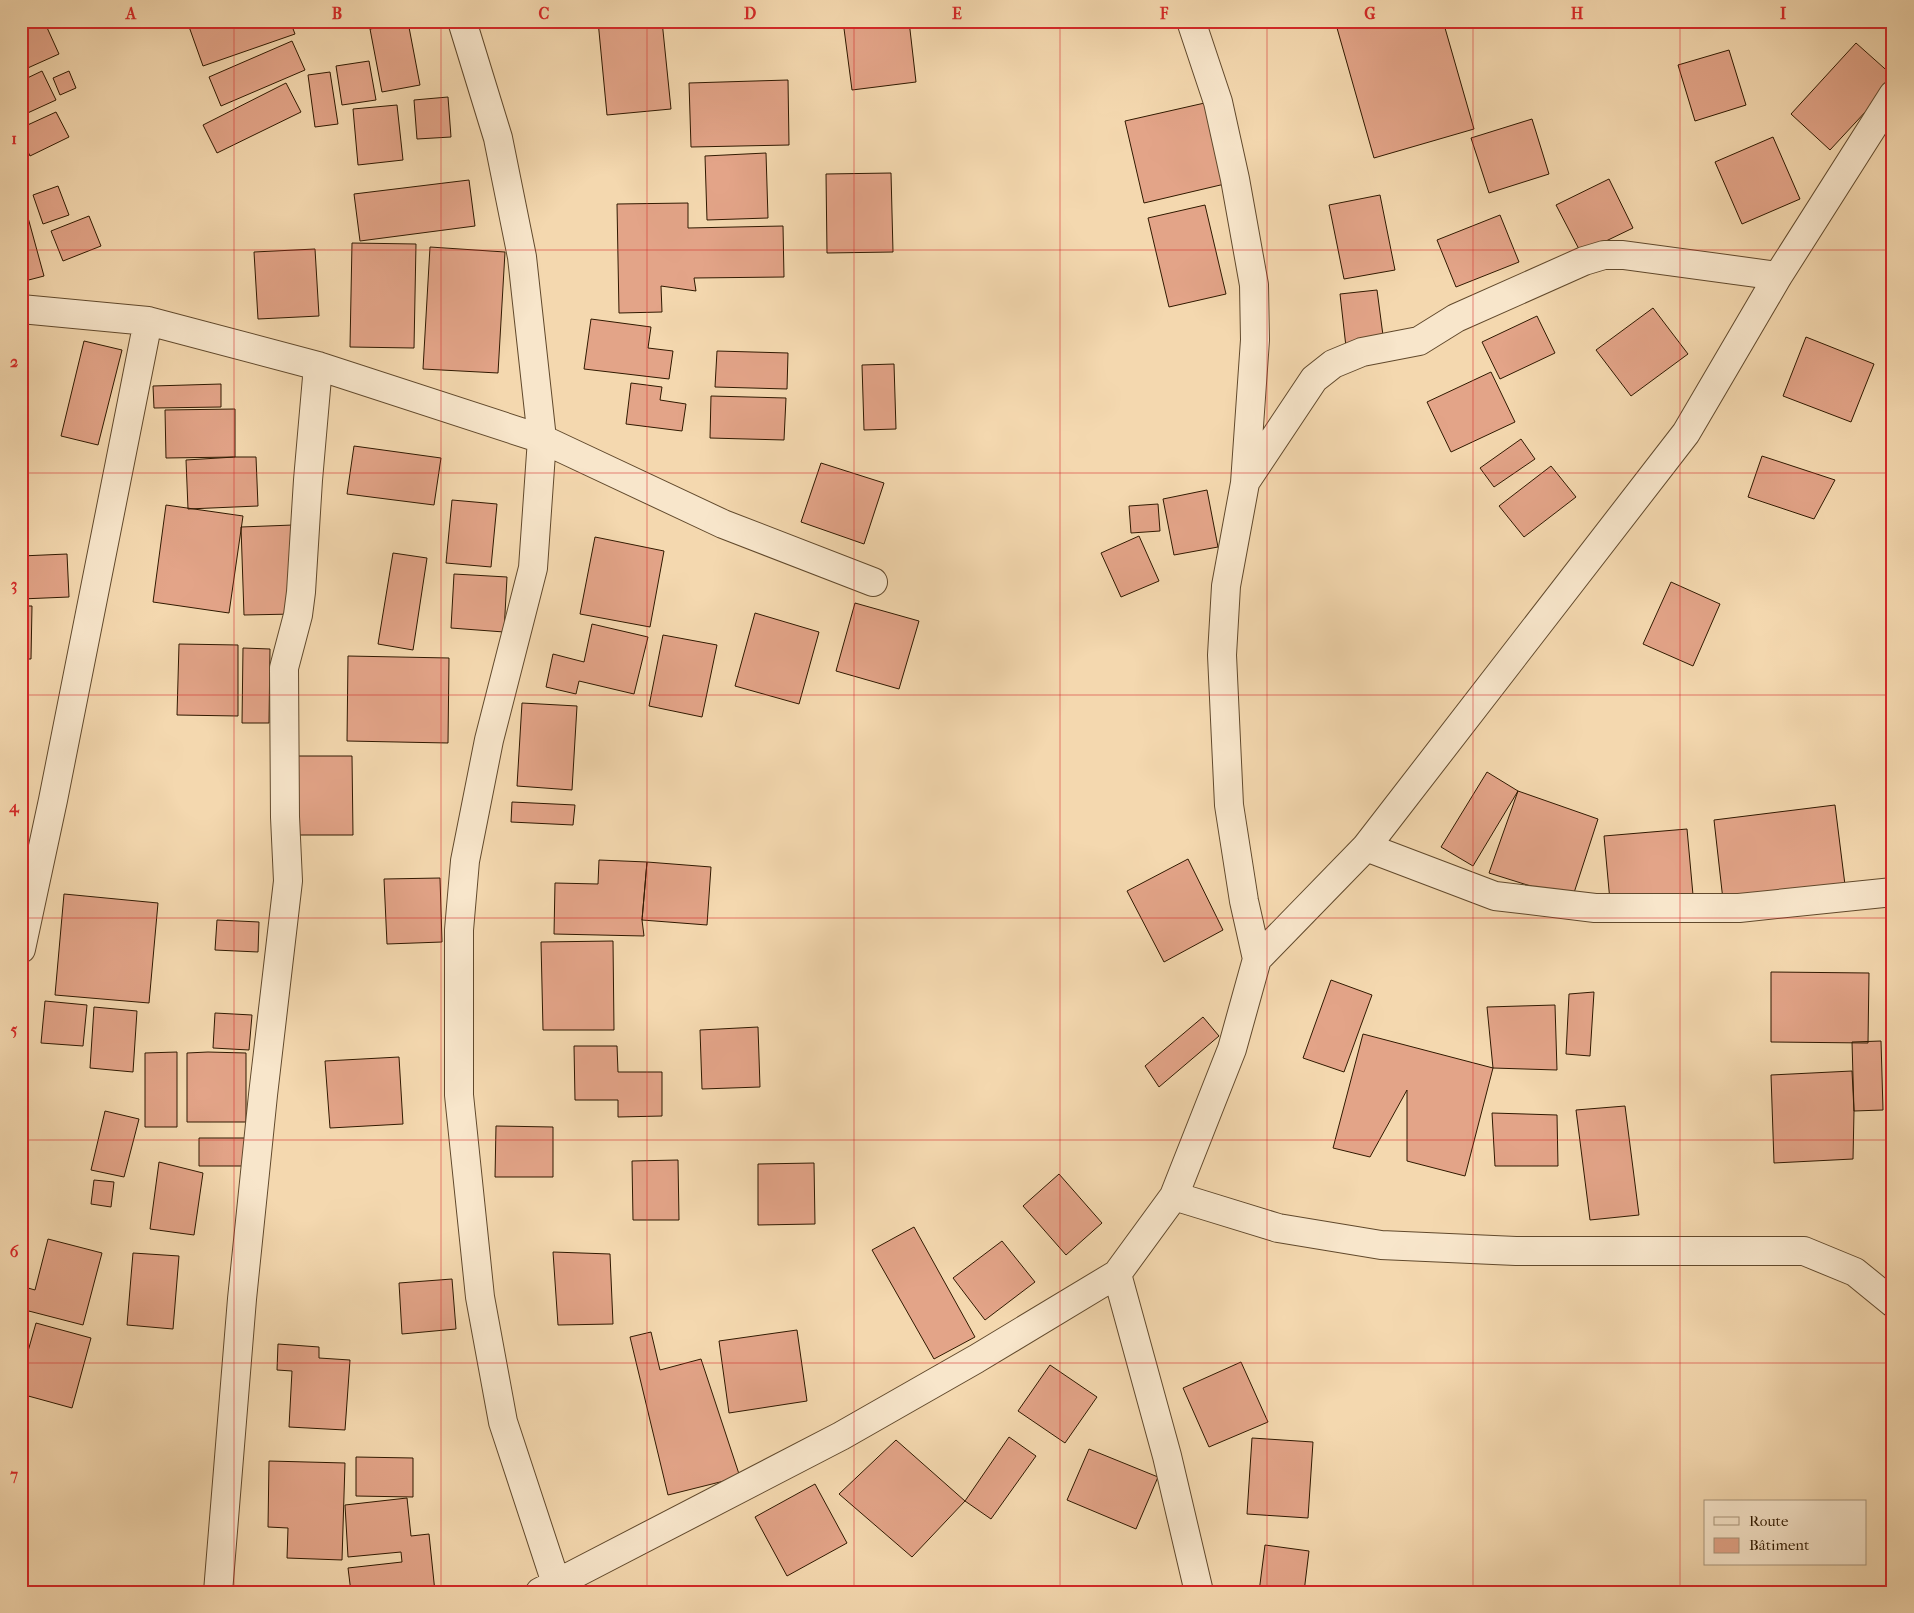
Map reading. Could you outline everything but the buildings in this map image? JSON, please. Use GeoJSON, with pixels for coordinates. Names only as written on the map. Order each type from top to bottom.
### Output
{"type":"FeatureCollection","features":[{"type":"Feature","properties":{"kind":"street"},"geometry":{"type":"LineString","coordinates":[[462,21],[498,138],[522,257],[542,439],[534,568],[489,740],[464,861],[459,930],[459,1095],[480,1297],[503,1422],[548,1588],[841,1436],[976,1359],[1117,1274],[1174,1196],[1232,1050],[1257,959],[1244,901],[1230,805],[1222,655],[1226,586],[1245,483],[1256,340],[1254,285],[1235,179],[1218,102],[1191,21]]}},
{"type":"Feature","properties":{"kind":"street"},"geometry":{"type":"LineString","coordinates":[[1257,959],[1366,848],[1686,432],[1778,276],[1893,95]]}},
{"type":"Feature","properties":{"kind":"street"},"geometry":{"type":"LineString","coordinates":[[1245,483],[1314,380],[1334,364],[1362,352],[1419,341],[1456,318],[1584,261],[1604,255],[1623,255],[1778,276]]}},
{"type":"Feature","properties":{"kind":"street"},"geometry":{"type":"LineString","coordinates":[[21,309],[148,321],[318,366],[542,439],[723,524],[873,582]]}},
{"type":"Feature","properties":{"kind":"street"},"geometry":{"type":"LineString","coordinates":[[21,949],[55,790],[148,321]]}},
{"type":"Feature","properties":{"kind":"street"},"geometry":{"type":"LineString","coordinates":[[218,1592],[242,1299],[288,881],[285,817],[284,668],[298,615],[301,592],[318,366]]}},
{"type":"Feature","properties":{"kind":"street"},"geometry":{"type":"LineString","coordinates":[[1366,848],[1495,896],[1595,908],[1739,908],[1893,892]]}},
{"type":"Feature","properties":{"kind":"street"},"geometry":{"type":"LineString","coordinates":[[1174,1196],[1278,1228],[1381,1245],[1516,1251],[1804,1251],[1855,1272],[1893,1302]]}},
{"type":"Feature","properties":{"kind":"street"},"geometry":{"type":"LineString","coordinates":[[1117,1274],[1166,1456],[1199,1592]]}}]}
